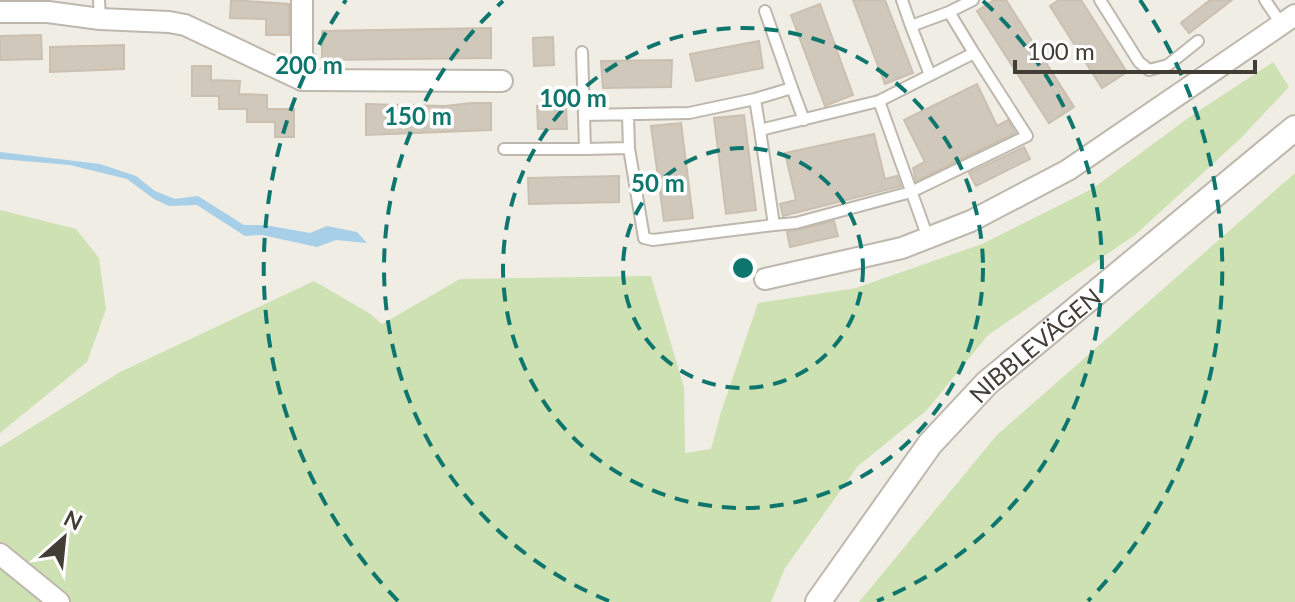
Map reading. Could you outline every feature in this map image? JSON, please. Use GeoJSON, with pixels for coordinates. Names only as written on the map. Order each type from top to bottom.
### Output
{"type":"FeatureCollection","features":[{"type":"Feature","properties":{"kind":"street"},"geometry":{"type":"LineString","coordinates":[[302,0],[302,80]]}},
{"type":"Feature","properties":{"kind":"street"},"geometry":{"type":"LineString","coordinates":[[0,12],[100,10],[185,25],[302,80],[502,81]]}},
{"type":"Feature","properties":{"kind":"street"},"geometry":{"type":"LineString","coordinates":[[765,279],[839,264],[928,238],[971,221],[1068,170],[1288,20]]}},
{"type":"Feature","properties":{"kind":"street","name":"NIBBLEVÄGEN"},"geometry":{"type":"LineString","coordinates":[[818,602],[930,444],[987,383],[1295,128]]}},
{"type":"Feature","properties":{"kind":"street"},"geometry":{"type":"LineString","coordinates":[[0,554],[59,602]]}},
{"type":"Feature","properties":{"kind":"lane"},"geometry":{"type":"LineString","coordinates":[[902,0],[930,75]]}},
{"type":"Feature","properties":{"kind":"lane"},"geometry":{"type":"LineString","coordinates":[[911,26],[973,0]]}},
{"type":"Feature","properties":{"kind":"lane"},"geometry":{"type":"LineString","coordinates":[[1100,0],[1139,62],[1149,70],[1168,65],[1198,41]]}},
{"type":"Feature","properties":{"kind":"lane"},"geometry":{"type":"LineString","coordinates":[[1265,0],[1288,20]]}},
{"type":"Feature","properties":{"kind":"lane"},"geometry":{"type":"LineString","coordinates":[[765,11],[804,120]]}},
{"type":"Feature","properties":{"kind":"lane"},"geometry":{"type":"LineString","coordinates":[[628,115],[629,148],[644,238],[653,240],[796,223],[911,192],[1027,136],[949,12]]}},
{"type":"Feature","properties":{"kind":"lane"},"geometry":{"type":"LineString","coordinates":[[582,52],[585,149]]}},
{"type":"Feature","properties":{"kind":"lane"},"geometry":{"type":"LineString","coordinates":[[760,130],[879,101],[974,53]]}},
{"type":"Feature","properties":{"kind":"lane"},"geometry":{"type":"LineString","coordinates":[[584,115],[689,113],[792,88]]}},
{"type":"Feature","properties":{"kind":"lane"},"geometry":{"type":"LineString","coordinates":[[755,99],[774,225]]}},
{"type":"Feature","properties":{"kind":"lane"},"geometry":{"type":"LineString","coordinates":[[879,101],[928,238]]}},
{"type":"Feature","properties":{"kind":"lane"},"geometry":{"type":"LineString","coordinates":[[504,149],[629,148]]}},
{"type":"Feature","properties":{"kind":"green space"},"geometry":{"type":"Polygon","coordinates":[[[1273,62],[1289,87],[1240,139],[1135,235],[988,335],[927,410],[858,466],[785,568],[771,602],[0,602],[0,447],[120,372],[314,281],[382,324],[460,279],[651,276],[684,388],[685,453],[711,449],[758,303],[856,288],[982,244],[1092,189],[1191,116],[1273,62]]]}},
{"type":"Feature","properties":{"kind":"green space"},"geometry":{"type":"Polygon","coordinates":[[[1295,173],[1295,602],[859,602],[997,435],[1295,173]]]}},
{"type":"Feature","properties":{"kind":"green space"},"geometry":{"type":"Polygon","coordinates":[[[0,210],[76,229],[99,258],[106,309],[87,362],[0,433],[0,210]]]}},
{"type":"Feature","properties":{"kind":"water"},"geometry":{"type":"Polygon","coordinates":[[[0,152],[100,164],[136,176],[155,191],[175,199],[198,196],[244,225],[265,225],[310,233],[327,226],[357,232],[367,243],[336,240],[317,247],[262,235],[245,236],[197,205],[169,206],[127,179],[70,165],[0,159],[0,152]]]}},
{"type":"Feature","properties":{"kind":"building"},"geometry":{"type":"Polygon","coordinates":[[[231,0],[289,4],[289,35],[266,35],[266,19],[230,18],[231,0]]]}},
{"type":"Feature","properties":{"kind":"building"},"geometry":{"type":"Polygon","coordinates":[[[853,0],[885,0],[913,73],[885,84],[853,0]]]}},
{"type":"Feature","properties":{"kind":"building"},"geometry":{"type":"Polygon","coordinates":[[[994,0],[1006,0],[1074,107],[1049,123],[977,11],[994,0]]]}},
{"type":"Feature","properties":{"kind":"building"},"geometry":{"type":"Polygon","coordinates":[[[1059,0],[1081,0],[1127,72],[1102,88],[1050,6],[1059,0]]]}},
{"type":"Feature","properties":{"kind":"building"},"geometry":{"type":"Polygon","coordinates":[[[1210,0],[1232,0],[1189,33],[1181,23],[1210,0]]]}},
{"type":"Feature","properties":{"kind":"building"},"geometry":{"type":"Polygon","coordinates":[[[820,4],[853,95],[825,106],[791,15],[820,4]]]}},
{"type":"Feature","properties":{"kind":"building"},"geometry":{"type":"Polygon","coordinates":[[[491,28],[491,58],[322,60],[322,31],[491,28]]]}},
{"type":"Feature","properties":{"kind":"building"},"geometry":{"type":"Polygon","coordinates":[[[41,35],[42,59],[0,60],[0,36],[41,35]]]}},
{"type":"Feature","properties":{"kind":"building"},"geometry":{"type":"Polygon","coordinates":[[[553,37],[554,65],[534,66],[533,38],[553,37]]]}},
{"type":"Feature","properties":{"kind":"building"},"geometry":{"type":"Polygon","coordinates":[[[759,41],[763,68],[696,81],[690,54],[759,41]]]}},
{"type":"Feature","properties":{"kind":"building"},"geometry":{"type":"Polygon","coordinates":[[[124,45],[124,69],[50,72],[50,47],[124,45]]]}},
{"type":"Feature","properties":{"kind":"building"},"geometry":{"type":"Polygon","coordinates":[[[672,60],[671,87],[603,88],[601,61],[672,60]]]}},
{"type":"Feature","properties":{"kind":"building"},"geometry":{"type":"Polygon","coordinates":[[[192,66],[211,66],[211,80],[240,81],[239,94],[267,95],[267,109],[294,109],[294,137],[275,137],[275,122],[247,122],[247,109],[219,109],[219,96],[192,96],[192,66]]]}},
{"type":"Feature","properties":{"kind":"building"},"geometry":{"type":"Polygon","coordinates":[[[977,84],[997,126],[1008,120],[1015,133],[916,181],[913,168],[925,162],[904,120],[977,84]]]}},
{"type":"Feature","properties":{"kind":"building"},"geometry":{"type":"Polygon","coordinates":[[[491,103],[491,130],[366,135],[366,104],[445,106],[491,103]]]}},
{"type":"Feature","properties":{"kind":"building"},"geometry":{"type":"Polygon","coordinates":[[[566,105],[567,129],[538,129],[537,106],[566,105]]]}},
{"type":"Feature","properties":{"kind":"building"},"geometry":{"type":"Polygon","coordinates":[[[744,115],[756,210],[726,214],[714,118],[744,115]]]}},
{"type":"Feature","properties":{"kind":"building"},"geometry":{"type":"Polygon","coordinates":[[[681,123],[693,218],[664,221],[651,126],[681,123]]]}},
{"type":"Feature","properties":{"kind":"building"},"geometry":{"type":"Polygon","coordinates":[[[874,134],[885,179],[897,176],[901,186],[783,216],[780,204],[796,200],[785,153],[874,134]]]}},
{"type":"Feature","properties":{"kind":"building"},"geometry":{"type":"Polygon","coordinates":[[[1024,147],[1030,159],[976,186],[969,173],[1024,147]]]}},
{"type":"Feature","properties":{"kind":"building"},"geometry":{"type":"Polygon","coordinates":[[[619,176],[619,202],[529,204],[528,178],[619,176]]]}},
{"type":"Feature","properties":{"kind":"building"},"geometry":{"type":"Polygon","coordinates":[[[834,221],[838,236],[790,247],[787,232],[834,221]]]}}]}
